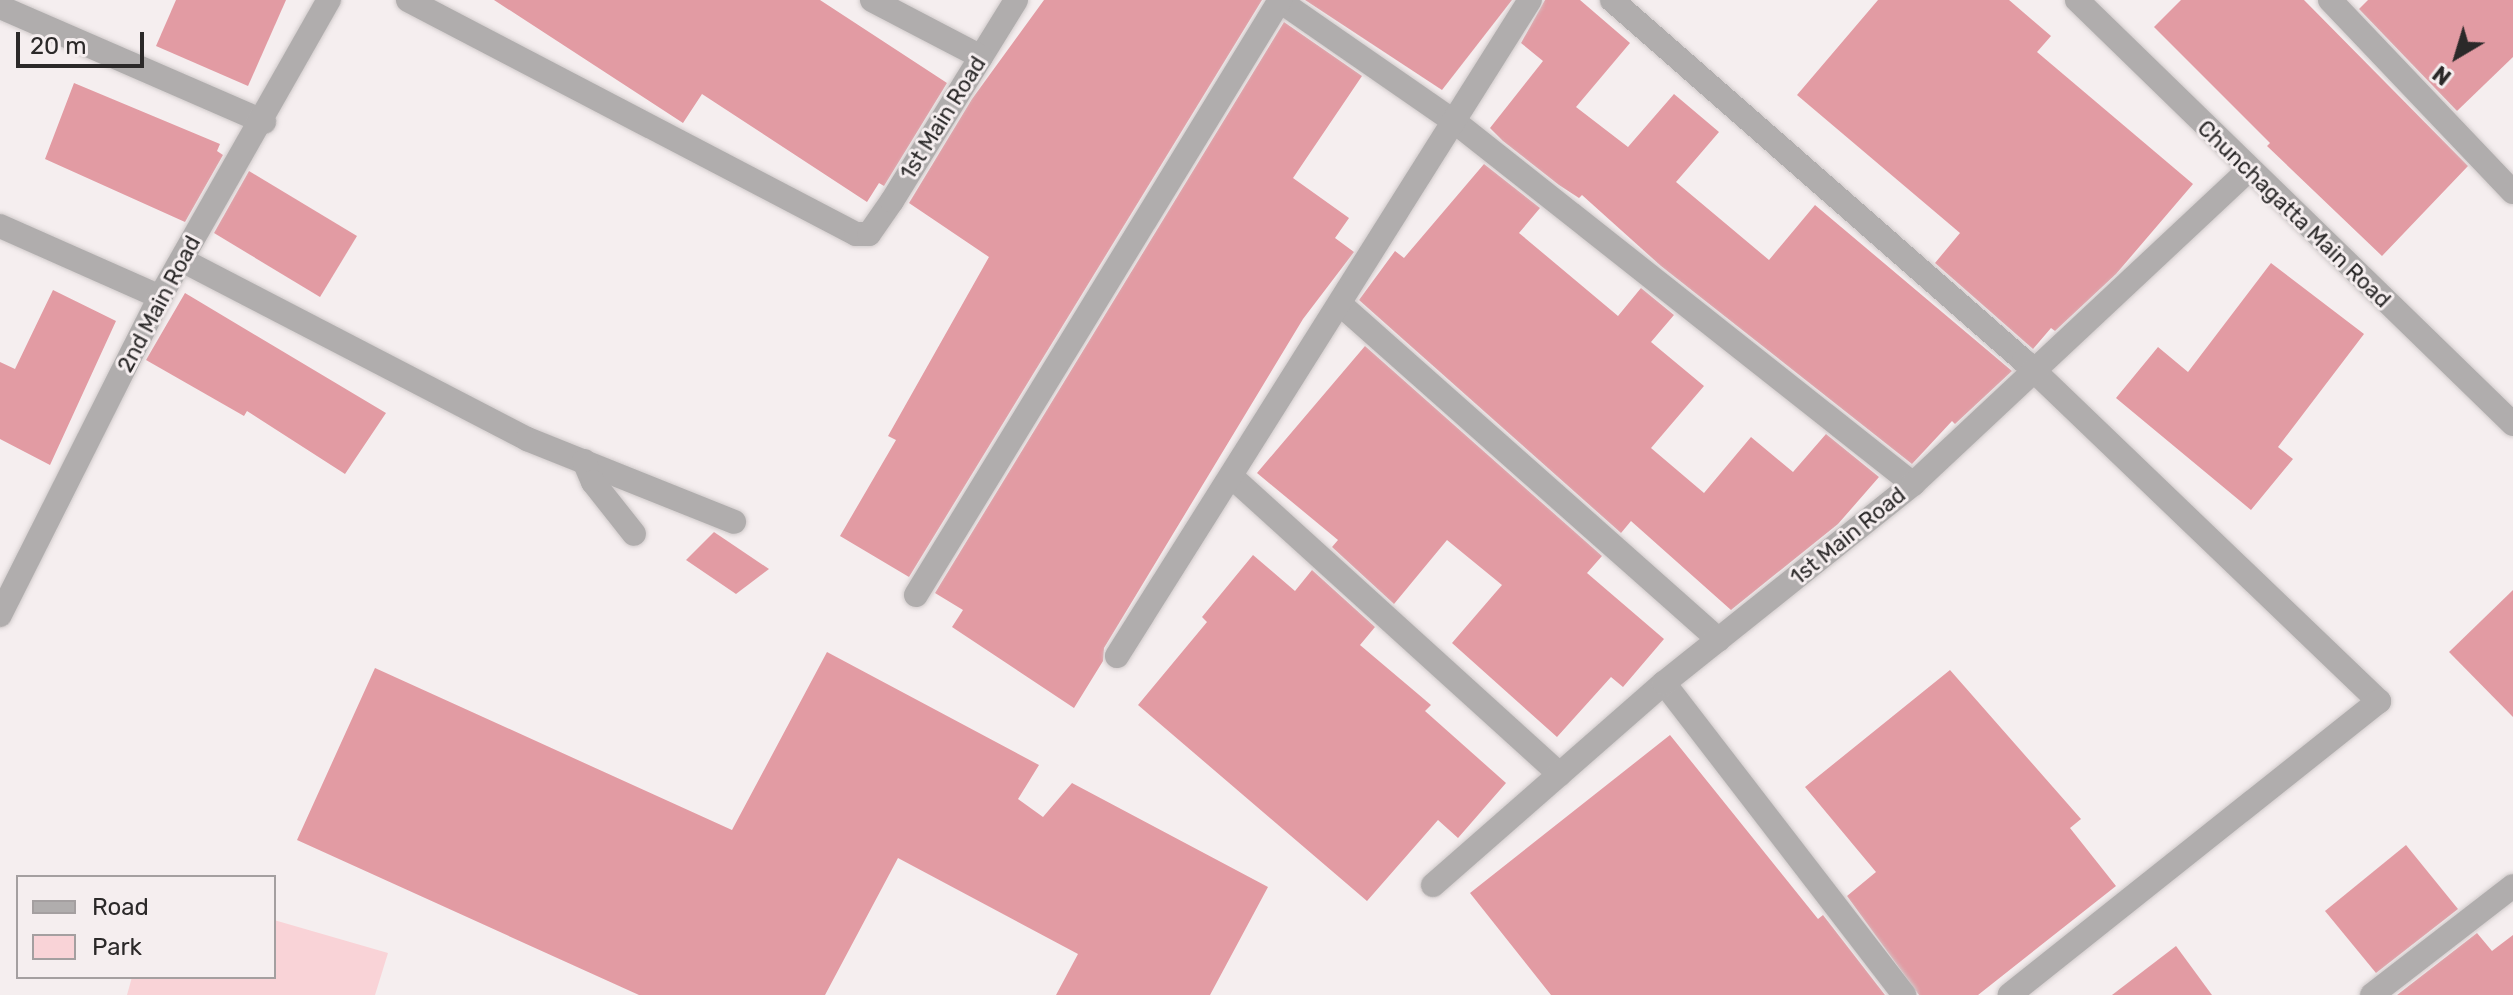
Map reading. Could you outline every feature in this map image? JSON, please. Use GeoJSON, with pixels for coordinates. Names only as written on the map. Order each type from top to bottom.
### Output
{"type":"FeatureCollection","features":[{"type":"Feature","properties":{"kind":"street","name":"2nd Main Road"},"geometry":{"type":"LineString","coordinates":[[0,615],[160,297],[264,122],[329,0]]}},
{"type":"Feature","properties":{"kind":"street","name":"1st Main Road"},"geometry":{"type":"LineString","coordinates":[[408,0],[845,231],[869,234],[1016,0]]}},
{"type":"Feature","properties":{"kind":"street"},"geometry":{"type":"LineString","coordinates":[[872,0],[981,57]]}},
{"type":"Feature","properties":{"kind":"street"},"geometry":{"type":"LineString","coordinates":[[916,595],[1280,0],[1455,122],[1913,484]]}},
{"type":"Feature","properties":{"kind":"street"},"geometry":{"type":"LineString","coordinates":[[1117,656],[1233,478],[1530,0]]}},
{"type":"Feature","properties":{"kind":"street"},"geometry":{"type":"LineString","coordinates":[[1612,0],[2033,370],[2379,701],[2010,995]]}},
{"type":"Feature","properties":{"kind":"street","name":"Chunchagatta Main Road"},"geometry":{"type":"LineString","coordinates":[[2077,0],[2513,424]]}},
{"type":"Feature","properties":{"kind":"street"},"geometry":{"type":"LineString","coordinates":[[2330,0],[2513,192]]}},
{"type":"Feature","properties":{"kind":"street"},"geometry":{"type":"LineString","coordinates":[[0,7],[264,122]]}},
{"type":"Feature","properties":{"kind":"street","name":"1st Main Road"},"geometry":{"type":"LineString","coordinates":[[1433,885],[1664,683],[1913,484],[2249,170]]}},
{"type":"Feature","properties":{"kind":"street"},"geometry":{"type":"LineString","coordinates":[[0,226],[160,297]]}},
{"type":"Feature","properties":{"kind":"street"},"geometry":{"type":"LineString","coordinates":[[182,260],[527,439],[734,522]]}},
{"type":"Feature","properties":{"kind":"street"},"geometry":{"type":"LineString","coordinates":[[1340,304],[1719,640]]}},
{"type":"Feature","properties":{"kind":"street"},"geometry":{"type":"LineString","coordinates":[[584,461],[593,482],[634,534]]}},
{"type":"Feature","properties":{"kind":"street"},"geometry":{"type":"LineString","coordinates":[[1233,478],[1560,774]]}},
{"type":"Feature","properties":{"kind":"street"},"geometry":{"type":"LineString","coordinates":[[1664,683],[1904,995]]}},
{"type":"Feature","properties":{"kind":"street"},"geometry":{"type":"LineString","coordinates":[[2372,995],[2513,886]]}},
{"type":"Feature","properties":{"kind":"green space"},"geometry":{"type":"Polygon","coordinates":[[[276,921],[388,953],[375,995],[127,995],[131,979],[276,979],[276,921]]]}},
{"type":"Feature","properties":{"kind":"building"},"geometry":{"type":"Polygon","coordinates":[[[176,0],[286,0],[248,86],[156,46],[176,0]]]}},
{"type":"Feature","properties":{"kind":"building"},"geometry":{"type":"Polygon","coordinates":[[[494,0],[820,0],[947,83],[884,186],[879,183],[867,202],[702,94],[683,123],[494,0]]]}},
{"type":"Feature","properties":{"kind":"building"},"geometry":{"type":"Polygon","coordinates":[[[1044,0],[1262,0],[909,577],[840,536],[896,440],[888,436],[989,257],[909,203],[972,99],[1044,0]]]}},
{"type":"Feature","properties":{"kind":"building"},"geometry":{"type":"Polygon","coordinates":[[[1305,0],[1512,0],[1442,90],[1305,0]]]}},
{"type":"Feature","properties":{"kind":"building"},"geometry":{"type":"Polygon","coordinates":[[[1545,0],[1580,0],[1630,43],[1576,107],[1628,147],[1674,94],[1719,132],[1676,182],[1769,260],[1815,205],[2012,371],[1955,424],[1952,421],[1912,464],[1661,266],[1582,195],[1579,198],[1559,185],[1503,141],[1490,128],[1543,61],[1521,43],[1545,0]]]}},
{"type":"Feature","properties":{"kind":"building"},"geometry":{"type":"Polygon","coordinates":[[[1878,0],[2009,0],[2051,36],[2037,52],[2193,184],[2116,274],[2055,331],[2051,328],[2033,349],[1935,263],[1960,233],[1797,95],[1878,0]]]}},
{"type":"Feature","properties":{"kind":"building"},"geometry":{"type":"Polygon","coordinates":[[[2181,0],[2304,0],[2468,166],[2382,256],[2267,146],[2270,143],[2154,27],[2181,0]]]}},
{"type":"Feature","properties":{"kind":"building"},"geometry":{"type":"Polygon","coordinates":[[[2368,0],[2513,0],[2513,57],[2457,111],[2359,9],[2368,0]]]}},
{"type":"Feature","properties":{"kind":"building"},"geometry":{"type":"Polygon","coordinates":[[[1284,22],[1362,76],[1293,178],[1349,218],[1335,238],[1354,252],[1303,319],[1104,648],[1103,661],[1074,708],[952,627],[963,610],[935,593],[1284,22]]]}},
{"type":"Feature","properties":{"kind":"building"},"geometry":{"type":"Polygon","coordinates":[[[74,83],[220,144],[217,151],[223,155],[185,222],[45,159],[74,83]]]}},
{"type":"Feature","properties":{"kind":"building"},"geometry":{"type":"Polygon","coordinates":[[[1484,164],[1540,208],[1519,233],[1618,316],[1641,288],[1674,315],[1651,342],[1704,386],[1651,448],[1704,493],[1751,437],[1793,472],[1826,434],[1879,477],[1838,524],[1731,610],[1631,521],[1621,533],[1359,300],[1395,251],[1404,258],[1484,164]]]}},
{"type":"Feature","properties":{"kind":"building"},"geometry":{"type":"Polygon","coordinates":[[[249,171],[357,236],[320,297],[214,233],[249,171]]]}},
{"type":"Feature","properties":{"kind":"building"},"geometry":{"type":"Polygon","coordinates":[[[2271,263],[2364,334],[2278,447],[2293,459],[2251,510],[2116,398],[2158,347],[2188,372],[2271,263]]]}},
{"type":"Feature","properties":{"kind":"building"},"geometry":{"type":"Polygon","coordinates":[[[53,290],[116,321],[50,465],[0,439],[0,362],[15,369],[53,290]]]}},
{"type":"Feature","properties":{"kind":"building"},"geometry":{"type":"Polygon","coordinates":[[[185,293],[386,413],[345,474],[247,411],[244,416],[146,360],[185,293]]]}},
{"type":"Feature","properties":{"kind":"building"},"geometry":{"type":"Polygon","coordinates":[[[1365,346],[1602,556],[1587,573],[1664,639],[1623,687],[1611,677],[1557,737],[1452,643],[1502,585],[1447,540],[1394,604],[1332,547],[1338,540],[1257,473],[1365,346]]]}},
{"type":"Feature","properties":{"kind":"building"},"geometry":{"type":"Polygon","coordinates":[[[714,532],[769,569],[736,594],[686,560],[714,532]]]}},
{"type":"Feature","properties":{"kind":"building"},"geometry":{"type":"Polygon","coordinates":[[[1253,555],[1295,591],[1312,570],[1375,627],[1360,645],[1431,705],[1425,711],[1506,783],[1458,838],[1438,820],[1367,901],[1138,705],[1207,622],[1202,617],[1253,555]]]}},
{"type":"Feature","properties":{"kind":"building"},"geometry":{"type":"Polygon","coordinates":[[[2513,590],[2513,717],[2449,652],[2513,590]]]}},
{"type":"Feature","properties":{"kind":"building"},"geometry":{"type":"Polygon","coordinates":[[[827,652],[1039,765],[1018,799],[1043,817],[1072,783],[1268,887],[1210,995],[1056,995],[1078,954],[898,858],[825,995],[639,995],[297,840],[375,668],[732,830],[827,652]]]}},
{"type":"Feature","properties":{"kind":"building"},"geometry":{"type":"Polygon","coordinates":[[[1950,670],[2081,819],[2070,828],[2116,886],[1978,995],[1919,995],[1847,896],[1876,872],[1805,787],[1950,670]]]}},
{"type":"Feature","properties":{"kind":"building"},"geometry":{"type":"Polygon","coordinates":[[[1670,735],[1818,919],[1823,915],[1885,995],[1551,995],[1470,893],[1670,735]]]}},
{"type":"Feature","properties":{"kind":"building"},"geometry":{"type":"Polygon","coordinates":[[[2406,845],[2458,909],[2376,973],[2325,911],[2406,845]]]}},
{"type":"Feature","properties":{"kind":"building"},"geometry":{"type":"Polygon","coordinates":[[[2477,933],[2492,951],[2513,935],[2513,995],[2397,995],[2477,933]]]}},
{"type":"Feature","properties":{"kind":"building"},"geometry":{"type":"Polygon","coordinates":[[[2176,946],[2212,995],[2112,995],[2176,946]]]}}]}
